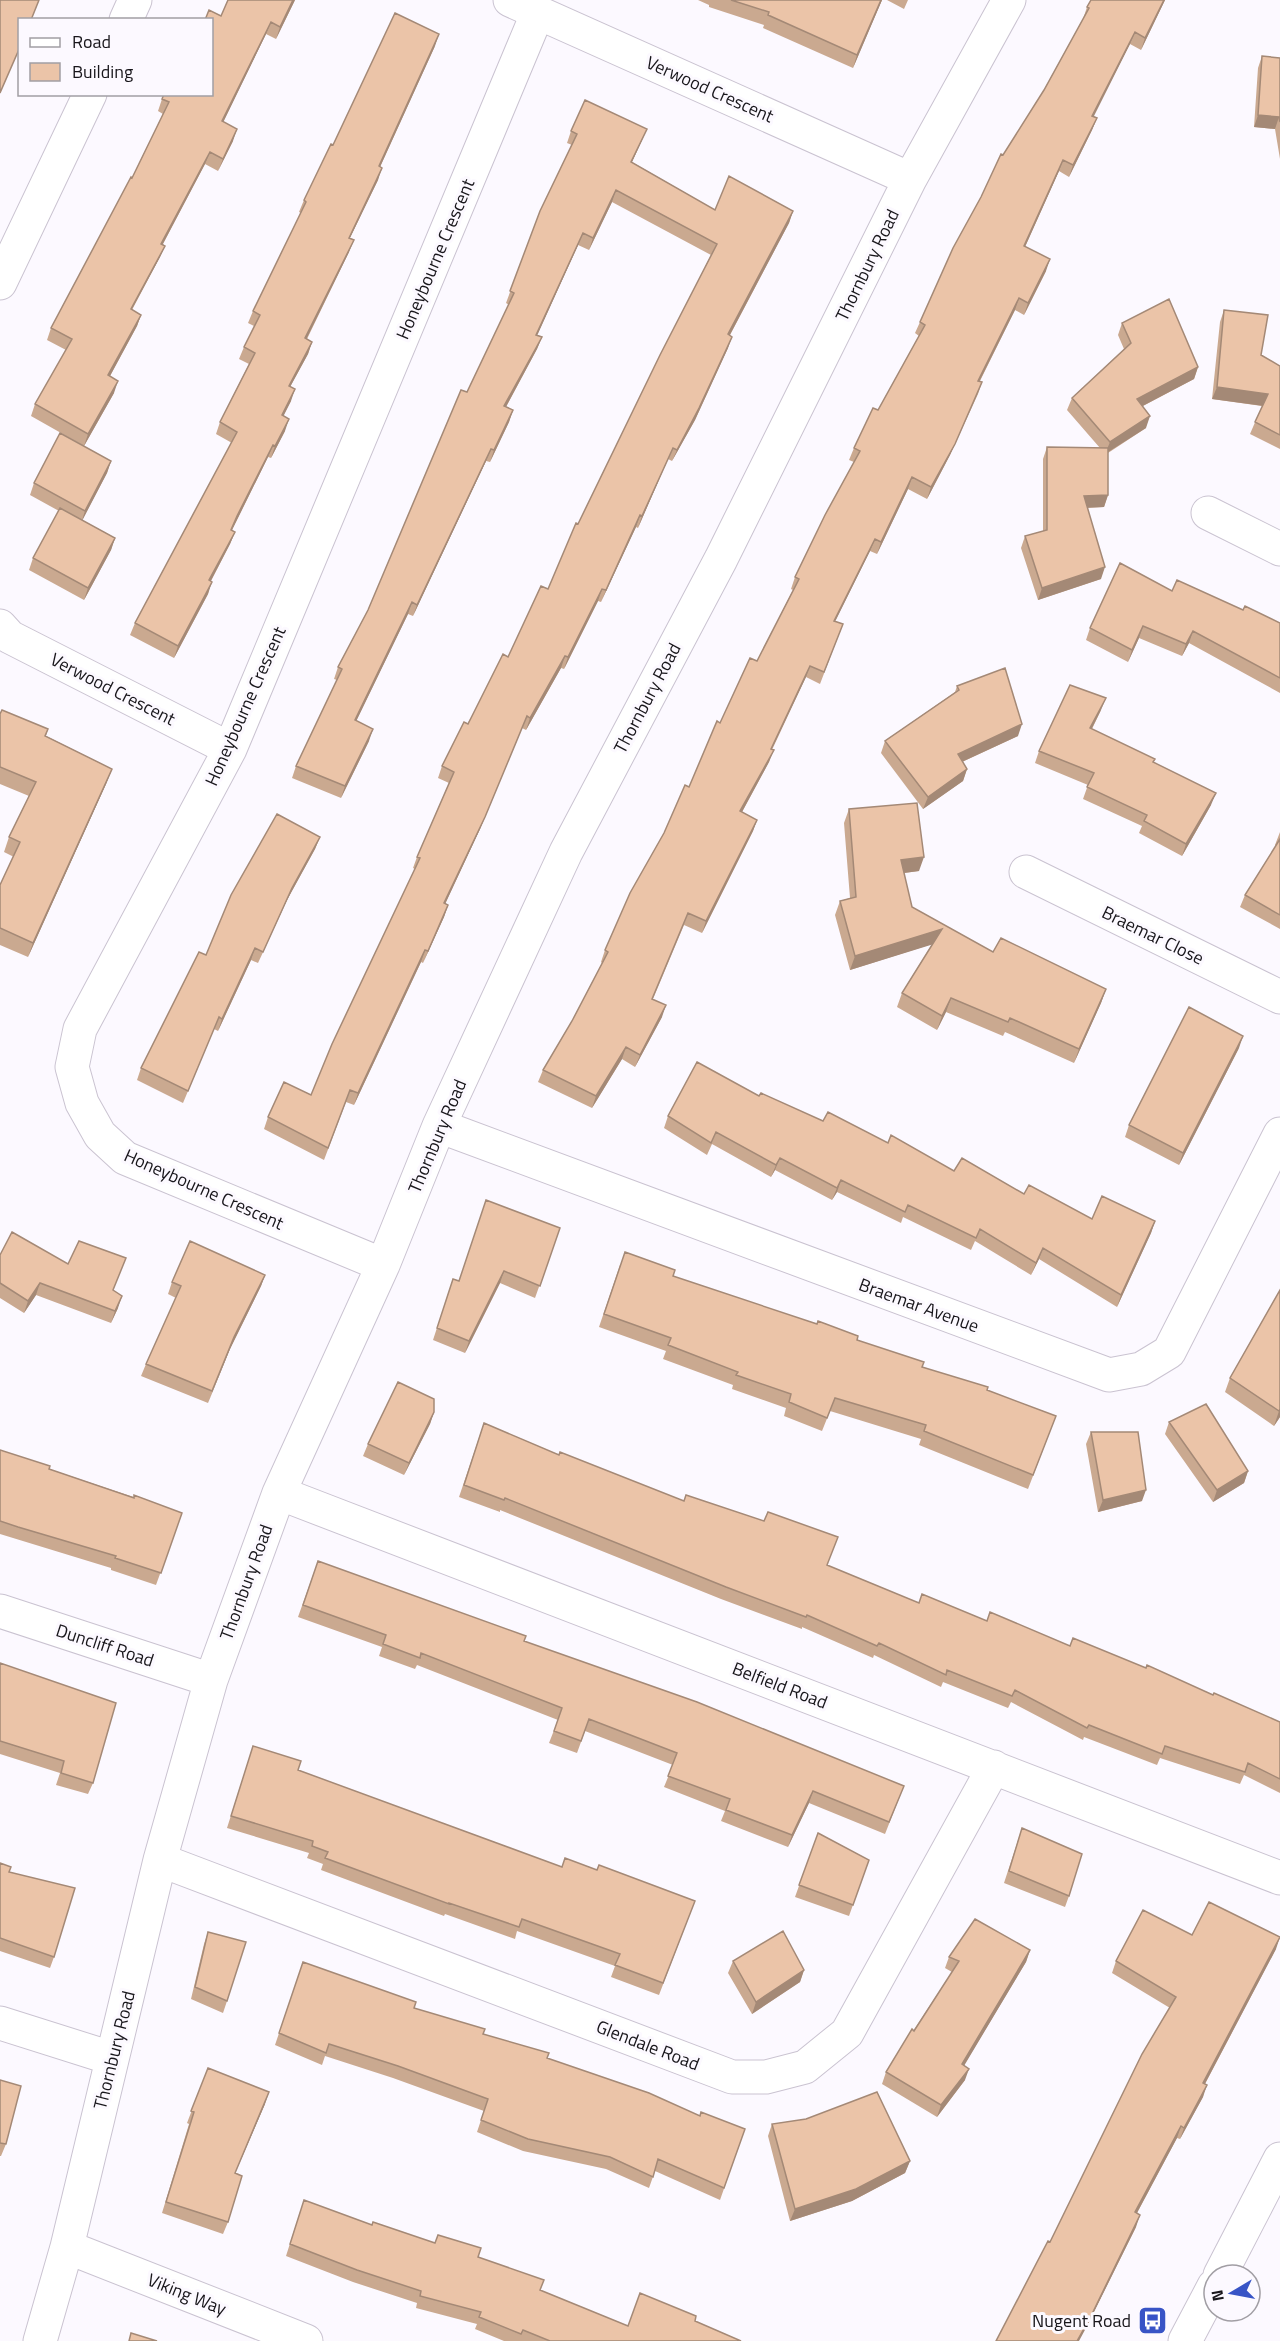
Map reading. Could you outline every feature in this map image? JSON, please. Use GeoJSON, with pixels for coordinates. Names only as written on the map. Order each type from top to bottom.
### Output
{"type":"FeatureCollection","features":[{"type":"Feature","properties":{"kind":"street"},"geometry":{"type":"LineString","coordinates":[[127,18],[135,0]]}},
{"type":"Feature","properties":{"kind":"street","name":"Thornbury Road"},"geometry":{"type":"LineString","coordinates":[[40,2341],[67,2247],[160,1860],[211,1680],[279,1493],[383,1265],[439,1126],[566,852],[721,559],[910,179],[1009,0]]}},
{"type":"Feature","properties":{"kind":"street","name":"Verwood Crescent"},"geometry":{"type":"LineString","coordinates":[[524,6],[910,179]]}},
{"type":"Feature","properties":{"kind":"street","name":"Honeybourne Crescent"},"geometry":{"type":"LineString","coordinates":[[383,1265],[125,1158],[100,1135],[82,1103],[72,1067],[80,1029],[230,748],[524,6]]}},
{"type":"Feature","properties":{"kind":"street"},"geometry":{"type":"LineString","coordinates":[[0,283],[89,96]]}},
{"type":"Feature","properties":{"kind":"street"},"geometry":{"type":"LineString","coordinates":[[1208,513],[1280,549]]}},
{"type":"Feature","properties":{"kind":"street","name":"Verwood Crescent"},"geometry":{"type":"LineString","coordinates":[[3,635],[230,748]]}},
{"type":"Feature","properties":{"kind":"street","name":"Braemar Close"},"geometry":{"type":"LineString","coordinates":[[1026,872],[1280,997]]}},
{"type":"Feature","properties":{"kind":"street","name":"Braemar Avenue"},"geometry":{"type":"LineString","coordinates":[[439,1126],[1108,1375],[1141,1369],[1169,1352],[1280,1134]]}},
{"type":"Feature","properties":{"kind":"street","name":"Belfield Road"},"geometry":{"type":"LineString","coordinates":[[279,1493],[1280,1878]]}},
{"type":"Feature","properties":{"kind":"street","name":"Duncliff Road"},"geometry":{"type":"LineString","coordinates":[[0,1611],[211,1680]]}},
{"type":"Feature","properties":{"kind":"street","name":"Glendale Road"},"geometry":{"type":"LineString","coordinates":[[160,1860],[732,2077],[766,2077],[805,2067],[847,2033],[994,1767]]}},
{"type":"Feature","properties":{"kind":"street"},"geometry":{"type":"LineString","coordinates":[[0,2023],[111,2058]]}},
{"type":"Feature","properties":{"kind":"street"},"geometry":{"type":"LineString","coordinates":[[1226,2263],[1280,2159]]}},
{"type":"Feature","properties":{"kind":"street","name":"Viking Way"},"geometry":{"type":"LineString","coordinates":[[67,2247],[306,2341]]}},
{"type":"Feature","properties":{"kind":"street"},"geometry":{"type":"LineString","coordinates":[[1185,2341],[1202,2309]]}},
{"type":"Feature","properties":{"kind":"building"},"geometry":{"type":"Polygon","coordinates":[[[0,0],[39,0],[32,18],[18,18],[18,52],[0,93],[0,0]]]}},
{"type":"Feature","properties":{"kind":"building"},"geometry":{"type":"Polygon","coordinates":[[[228,0],[293,0],[280,27],[271,22],[222,121],[237,129],[223,159],[210,152],[161,244],[165,246],[131,309],[141,315],[108,375],[118,381],[88,434],[35,404],[72,339],[51,328],[132,178],[169,102],[162,99],[163,96],[213,96],[213,18],[206,18],[209,10],[221,16],[228,0]]]}},
{"type":"Feature","properties":{"kind":"building"},"geometry":{"type":"Polygon","coordinates":[[[731,0],[881,0],[857,55],[768,15],[769,12],[731,0]]]}},
{"type":"Feature","properties":{"kind":"building"},"geometry":{"type":"Polygon","coordinates":[[[1091,0],[1164,0],[1145,38],[1135,32],[1092,116],[1097,118],[1073,165],[1063,160],[1024,246],[1050,259],[1028,303],[1019,298],[978,381],[982,382],[955,444],[931,487],[912,477],[881,542],[875,539],[834,621],[843,624],[824,672],[810,666],[771,749],[774,750],[740,811],[757,820],[706,921],[688,913],[652,999],[666,1005],[640,1055],[626,1047],[596,1096],[543,1070],[608,952],[605,950],[630,893],[664,833],[685,785],[689,787],[717,721],[720,723],[750,658],[757,661],[799,579],[795,577],[860,451],[854,448],[873,408],[878,410],[925,325],[920,322],[953,248],[1001,154],[1003,155],[1044,90],[1089,8],[1087,7],[1091,0]]]}},
{"type":"Feature","properties":{"kind":"building"},"geometry":{"type":"Polygon","coordinates":[[[395,13],[439,34],[379,166],[382,168],[349,238],[354,240],[305,338],[312,342],[289,386],[295,389],[282,415],[289,419],[275,446],[273,445],[237,516],[231,530],[235,532],[178,646],[135,623],[237,432],[220,422],[255,353],[244,347],[260,315],[253,311],[395,13]]]}},
{"type":"Feature","properties":{"kind":"building"},"geometry":{"type":"Polygon","coordinates":[[[1262,56],[1280,58],[1280,122],[1279,117],[1258,115],[1262,56]]]}},
{"type":"Feature","properties":{"kind":"building"},"geometry":{"type":"Polygon","coordinates":[[[585,100],[647,129],[631,162],[715,210],[729,176],[793,211],[728,334],[732,337],[699,408],[677,450],[673,448],[606,590],[602,589],[568,657],[565,656],[530,718],[527,716],[485,817],[444,903],[448,905],[428,951],[425,950],[358,1093],[350,1090],[328,1148],[268,1117],[284,1082],[311,1095],[332,1044],[420,858],[417,857],[454,772],[442,766],[464,722],[468,724],[503,654],[508,657],[541,586],[548,589],[576,523],[578,524],[717,244],[616,190],[593,238],[583,233],[536,335],[542,337],[504,406],[513,410],[494,450],[491,449],[417,605],[412,602],[355,720],[373,729],[345,786],[296,766],[342,669],[338,667],[368,610],[461,390],[467,392],[514,293],[510,291],[540,211],[577,134],[571,131],[585,100]]]}},
{"type":"Feature","properties":{"kind":"building"},"geometry":{"type":"Polygon","coordinates":[[[1169,299],[1198,367],[1137,399],[1150,416],[1110,442],[1072,398],[1131,343],[1122,323],[1169,299]]]}},
{"type":"Feature","properties":{"kind":"building"},"geometry":{"type":"Polygon","coordinates":[[[1224,310],[1268,315],[1261,355],[1280,366],[1280,435],[1255,422],[1268,394],[1217,387],[1224,310]]]}},
{"type":"Feature","properties":{"kind":"building"},"geometry":{"type":"Polygon","coordinates":[[[60,433],[111,461],[85,511],[34,483],[60,433]]]}},
{"type":"Feature","properties":{"kind":"building"},"geometry":{"type":"Polygon","coordinates":[[[1047,447],[1108,448],[1108,495],[1084,496],[1105,567],[1042,588],[1025,536],[1047,530],[1047,447]]]}},
{"type":"Feature","properties":{"kind":"building"},"geometry":{"type":"Polygon","coordinates":[[[60,508],[115,538],[88,588],[33,558],[60,508]]]}},
{"type":"Feature","properties":{"kind":"building"},"geometry":{"type":"Polygon","coordinates":[[[1120,563],[1172,591],[1177,580],[1243,610],[1245,606],[1280,623],[1280,678],[1193,631],[1186,644],[1143,626],[1132,650],[1090,628],[1120,563]]]}},
{"type":"Feature","properties":{"kind":"building"},"geometry":{"type":"Polygon","coordinates":[[[1005,668],[1022,724],[958,754],[967,769],[928,797],[885,741],[959,690],[957,686],[1005,668]]]}},
{"type":"Feature","properties":{"kind":"building"},"geometry":{"type":"Polygon","coordinates":[[[1070,685],[1106,698],[1090,728],[1155,759],[1153,762],[1216,793],[1186,844],[1144,821],[1147,815],[1087,787],[1094,773],[1039,751],[1070,685]]]}},
{"type":"Feature","properties":{"kind":"building"},"geometry":{"type":"Polygon","coordinates":[[[2,710],[48,729],[45,736],[112,769],[33,943],[0,928],[0,885],[20,842],[9,837],[36,782],[0,767],[0,714],[2,710]]]}},
{"type":"Feature","properties":{"kind":"building"},"geometry":{"type":"Polygon","coordinates":[[[917,803],[924,857],[901,860],[912,907],[993,952],[1001,938],[1106,989],[1079,1049],[1010,1018],[1008,1022],[951,998],[942,1016],[902,993],[942,929],[855,956],[840,901],[856,897],[849,809],[917,803]]]}},
{"type":"Feature","properties":{"kind":"building"},"geometry":{"type":"Polygon","coordinates":[[[277,814],[320,837],[292,888],[263,952],[255,948],[222,1019],[219,1017],[188,1091],[141,1068],[199,952],[206,955],[231,895],[277,814]]]}},
{"type":"Feature","properties":{"kind":"building"},"geometry":{"type":"Polygon","coordinates":[[[1280,839],[1280,915],[1245,895],[1280,839]]]}},
{"type":"Feature","properties":{"kind":"building"},"geometry":{"type":"Polygon","coordinates":[[[1189,1007],[1243,1036],[1183,1153],[1129,1125],[1189,1007]]]}},
{"type":"Feature","properties":{"kind":"building"},"geometry":{"type":"Polygon","coordinates":[[[697,1062],[759,1096],[761,1093],[823,1121],[828,1112],[888,1143],[891,1135],[954,1171],[962,1158],[1024,1194],[1029,1185],[1092,1219],[1102,1196],[1155,1221],[1121,1295],[1043,1248],[1036,1263],[980,1229],[976,1238],[908,1205],[905,1212],[841,1180],[837,1188],[780,1158],[776,1165],[716,1132],[711,1143],[668,1116],[697,1062]]]}},
{"type":"Feature","properties":{"kind":"building"},"geometry":{"type":"Polygon","coordinates":[[[486,1200],[560,1228],[540,1286],[504,1271],[469,1341],[437,1328],[453,1279],[459,1281],[486,1200]]]}},
{"type":"Feature","properties":{"kind":"building"},"geometry":{"type":"Polygon","coordinates":[[[12,1232],[68,1264],[79,1241],[126,1258],[113,1290],[122,1296],[115,1311],[40,1283],[28,1301],[0,1283],[0,1255],[12,1232]]]}},
{"type":"Feature","properties":{"kind":"building"},"geometry":{"type":"Polygon","coordinates":[[[190,1241],[265,1275],[234,1337],[212,1391],[146,1364],[181,1286],[172,1282],[190,1241]]]}},
{"type":"Feature","properties":{"kind":"building"},"geometry":{"type":"Polygon","coordinates":[[[625,1252],[675,1270],[673,1276],[817,1324],[818,1321],[858,1336],[857,1340],[924,1362],[922,1367],[988,1387],[987,1390],[1056,1416],[1033,1475],[924,1431],[926,1425],[835,1398],[827,1418],[789,1402],[791,1394],[736,1375],[738,1372],[668,1345],[671,1338],[604,1314],[625,1252]]]}},
{"type":"Feature","properties":{"kind":"building"},"geometry":{"type":"Polygon","coordinates":[[[1280,1290],[1280,1409],[1279,1411],[1230,1378],[1280,1290]]]}},
{"type":"Feature","properties":{"kind":"building"},"geometry":{"type":"Polygon","coordinates":[[[398,1382],[434,1399],[434,1412],[409,1463],[368,1444],[398,1382]]]}},
{"type":"Feature","properties":{"kind":"building"},"geometry":{"type":"Polygon","coordinates":[[[1206,1404],[1248,1471],[1217,1490],[1169,1422],[1206,1404]]]}},
{"type":"Feature","properties":{"kind":"building"},"geometry":{"type":"Polygon","coordinates":[[[484,1423],[559,1455],[560,1452],[684,1501],[686,1495],[764,1521],[768,1512],[838,1537],[827,1565],[919,1603],[922,1594],[987,1621],[990,1612],[1070,1646],[1073,1638],[1146,1668],[1147,1665],[1280,1722],[1280,1779],[1248,1763],[1245,1772],[1165,1746],[1162,1754],[1089,1725],[1087,1728],[1015,1690],[1012,1696],[947,1670],[946,1675],[879,1643],[877,1646],[807,1615],[806,1617],[726,1587],[505,1498],[504,1500],[464,1485],[484,1423]]]}},
{"type":"Feature","properties":{"kind":"building"},"geometry":{"type":"Polygon","coordinates":[[[1091,1432],[1138,1432],[1146,1490],[1103,1500],[1091,1432]]]}},
{"type":"Feature","properties":{"kind":"building"},"geometry":{"type":"Polygon","coordinates":[[[0,1450],[50,1466],[49,1469],[134,1498],[134,1495],[182,1513],[161,1573],[115,1558],[116,1556],[0,1521],[0,1450]]]}},
{"type":"Feature","properties":{"kind":"building"},"geometry":{"type":"Polygon","coordinates":[[[318,1561],[526,1636],[524,1641],[697,1702],[904,1786],[889,1822],[813,1791],[792,1835],[726,1810],[730,1799],[668,1776],[677,1753],[589,1719],[581,1741],[554,1731],[562,1708],[421,1653],[420,1658],[383,1644],[386,1635],[303,1605],[318,1561]]]}},
{"type":"Feature","properties":{"kind":"building"},"geometry":{"type":"Polygon","coordinates":[[[0,1663],[116,1703],[93,1783],[61,1773],[64,1761],[0,1741],[0,1663]]]}},
{"type":"Feature","properties":{"kind":"building"},"geometry":{"type":"Polygon","coordinates":[[[253,1746],[301,1761],[298,1770],[562,1867],[565,1858],[597,1870],[599,1865],[695,1901],[663,1983],[615,1965],[620,1954],[522,1919],[519,1927],[449,1904],[325,1858],[328,1852],[312,1846],[313,1841],[231,1816],[253,1746]]]}},
{"type":"Feature","properties":{"kind":"building"},"geometry":{"type":"Polygon","coordinates":[[[1022,1828],[1082,1854],[1069,1896],[1009,1871],[1022,1828]]]}},
{"type":"Feature","properties":{"kind":"building"},"geometry":{"type":"Polygon","coordinates":[[[818,1833],[869,1860],[853,1905],[799,1885],[818,1833]]]}},
{"type":"Feature","properties":{"kind":"building"},"geometry":{"type":"Polygon","coordinates":[[[0,1863],[11,1867],[9,1872],[75,1888],[54,1957],[0,1938],[0,1863]]]}},
{"type":"Feature","properties":{"kind":"building"},"geometry":{"type":"Polygon","coordinates":[[[1209,1902],[1280,1937],[1203,2083],[1207,2085],[1184,2128],[1181,2126],[1135,2212],[1140,2215],[1077,2341],[996,2341],[1048,2241],[1050,2242],[1142,2054],[1176,1997],[1116,1961],[1143,1910],[1192,1935],[1209,1902]]]}},
{"type":"Feature","properties":{"kind":"building"},"geometry":{"type":"Polygon","coordinates":[[[975,1919],[1030,1950],[962,2064],[969,2069],[941,2105],[886,2072],[912,2029],[914,2031],[959,1961],[949,1957],[975,1919]]]}},
{"type":"Feature","properties":{"kind":"building"},"geometry":{"type":"Polygon","coordinates":[[[783,1931],[804,1970],[756,2002],[733,1961],[783,1931]]]}},
{"type":"Feature","properties":{"kind":"building"},"geometry":{"type":"Polygon","coordinates":[[[208,1932],[246,1942],[227,2001],[195,1987],[208,1932]]]}},
{"type":"Feature","properties":{"kind":"building"},"geometry":{"type":"Polygon","coordinates":[[[303,1962],[416,2002],[414,2008],[485,2029],[483,2034],[549,2053],[547,2058],[649,2093],[700,2116],[701,2112],[745,2129],[724,2188],[658,2159],[653,2177],[610,2157],[528,2139],[481,2120],[488,2099],[329,2044],[326,2053],[279,2033],[303,1962]]]}},
{"type":"Feature","properties":{"kind":"building"},"geometry":{"type":"Polygon","coordinates":[[[208,2068],[269,2092],[235,2173],[242,2176],[228,2222],[166,2202],[194,2112],[191,2111],[208,2068]]]}},
{"type":"Feature","properties":{"kind":"building"},"geometry":{"type":"Polygon","coordinates":[[[0,2080],[21,2086],[6,2144],[0,2143],[0,2080]]]}},
{"type":"Feature","properties":{"kind":"building"},"geometry":{"type":"Polygon","coordinates":[[[877,2092],[910,2161],[856,2189],[795,2209],[772,2124],[806,2119],[877,2092]]]}},
{"type":"Feature","properties":{"kind":"building"},"geometry":{"type":"Polygon","coordinates":[[[304,2200],[372,2225],[373,2222],[435,2243],[438,2235],[481,2248],[478,2257],[544,2280],[540,2290],[628,2326],[640,2293],[696,2316],[695,2321],[741,2341],[550,2341],[523,2330],[521,2334],[479,2317],[481,2312],[420,2296],[421,2291],[357,2270],[290,2244],[304,2200]]]}},
{"type":"Feature","properties":{"kind":"building"},"geometry":{"type":"Polygon","coordinates":[[[131,2333],[157,2341],[129,2341],[131,2333]]]}},
{"type":"Feature","properties":{"kind":"place","name":"Nugent Road"},"geometry":{"type":"Point","coordinates":[1152,2320]}}]}
